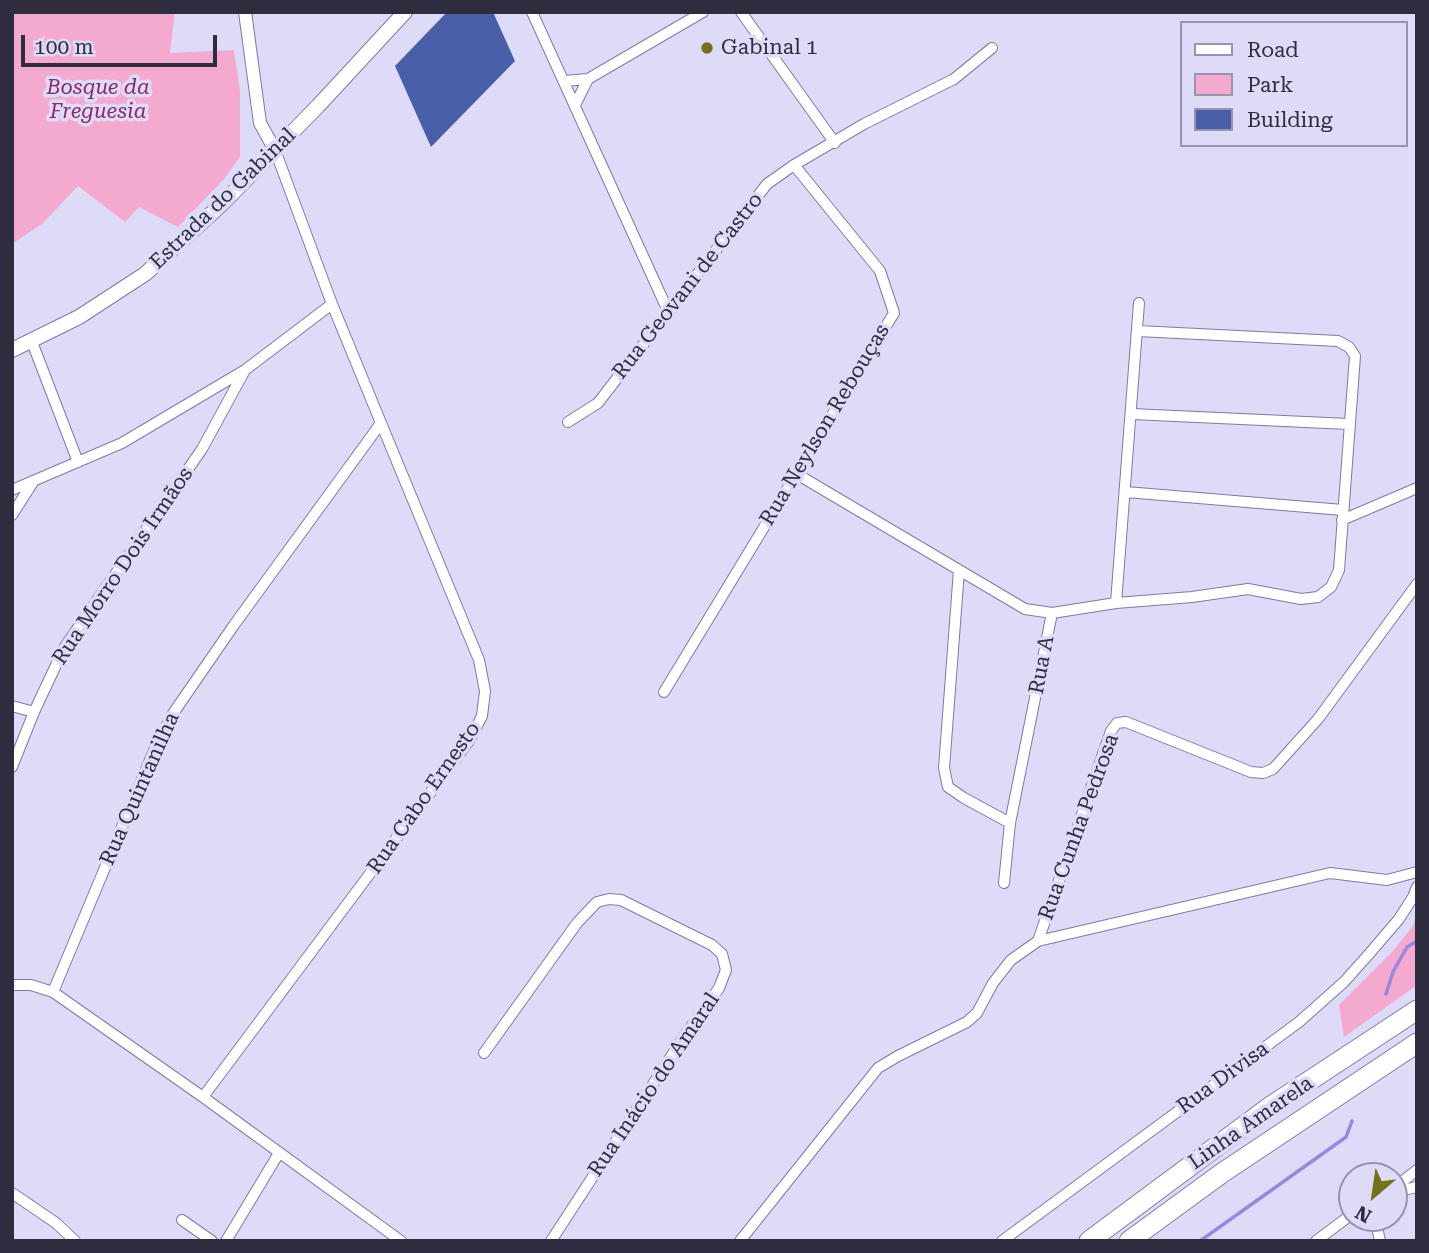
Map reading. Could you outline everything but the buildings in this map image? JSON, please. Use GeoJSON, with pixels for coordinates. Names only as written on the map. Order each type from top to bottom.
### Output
{"type":"FeatureCollection","features":[{"type":"Feature","properties":{"kind":"highway","name":"Linha Amarela"},"geometry":{"type":"LineString","coordinates":[[1089,1241],[1271,1106],[1417,1010]]}},
{"type":"Feature","properties":{"kind":"highway","name":"Linha Amarela"},"geometry":{"type":"LineString","coordinates":[[1129,1241],[1222,1173],[1417,1042]]}},
{"type":"Feature","properties":{"kind":"main road","name":"Estrada do Gabinal"},"geometry":{"type":"LineString","coordinates":[[12,350],[79,317],[145,274],[223,203],[405,12]]}},
{"type":"Feature","properties":{"kind":"street"},"geometry":{"type":"LineString","coordinates":[[245,12],[260,123],[275,150],[332,304],[381,423]]}},
{"type":"Feature","properties":{"kind":"street"},"geometry":{"type":"LineString","coordinates":[[532,12],[668,311]]}},
{"type":"Feature","properties":{"kind":"street"},"geometry":{"type":"LineString","coordinates":[[564,81],[587,79],[703,12]]}},
{"type":"Feature","properties":{"kind":"street"},"geometry":{"type":"LineString","coordinates":[[741,12],[835,143]]}},
{"type":"Feature","properties":{"kind":"street","name":"Rua Geovani de Castro"},"geometry":{"type":"LineString","coordinates":[[568,422],[597,403],[767,184],[864,124],[954,79],[992,48]]}},
{"type":"Feature","properties":{"kind":"street"},"geometry":{"type":"LineString","coordinates":[[575,105],[587,79]]}},
{"type":"Feature","properties":{"kind":"street","name":"Rua Neylson Rebouças"},"geometry":{"type":"LineString","coordinates":[[664,692],[894,313],[880,271],[794,165]]}},
{"type":"Feature","properties":{"kind":"street"},"geometry":{"type":"LineString","coordinates":[[1116,603],[1139,303]]}},
{"type":"Feature","properties":{"kind":"street"},"geometry":{"type":"LineString","coordinates":[[12,490],[122,443],[245,370],[332,304]]}},
{"type":"Feature","properties":{"kind":"street"},"geometry":{"type":"LineString","coordinates":[[1052,613],[1116,603],[1248,589],[1301,599],[1318,597],[1331,587],[1339,570],[1355,356],[1349,347],[1338,341],[1295,337],[1138,331]]}},
{"type":"Feature","properties":{"kind":"street"},"geometry":{"type":"LineString","coordinates":[[32,342],[78,462]]}},
{"type":"Feature","properties":{"kind":"street","name":"Rua Morro Dois Irmãos"},"geometry":{"type":"LineString","coordinates":[[12,767],[64,648],[202,449],[245,370]]}},
{"type":"Feature","properties":{"kind":"street"},"geometry":{"type":"LineString","coordinates":[[1132,414],[1349,424]]}},
{"type":"Feature","properties":{"kind":"street","name":"Rua Quintanilha"},"geometry":{"type":"LineString","coordinates":[[53,992],[155,748],[172,715],[233,625],[381,423]]}},
{"type":"Feature","properties":{"kind":"street","name":"Rua Cabo Ernesto"},"geometry":{"type":"LineString","coordinates":[[203,1097],[469,741],[482,716],[485,691],[479,660],[381,423]]}},
{"type":"Feature","properties":{"kind":"street","name":"Rua A"},"geometry":{"type":"LineString","coordinates":[[796,472],[1025,609],[1052,613],[1010,823],[1004,883]]}},
{"type":"Feature","properties":{"kind":"street"},"geometry":{"type":"LineString","coordinates":[[12,515],[34,480]]}},
{"type":"Feature","properties":{"kind":"street"},"geometry":{"type":"LineString","coordinates":[[1126,492],[1343,515],[1417,488]]}},
{"type":"Feature","properties":{"kind":"street"},"geometry":{"type":"LineString","coordinates":[[959,570],[944,768],[948,787],[1010,823]]}},
{"type":"Feature","properties":{"kind":"street","name":"Rua Cunha Pedrosa"},"geometry":{"type":"LineString","coordinates":[[740,1241],[878,1068],[967,1022],[977,1013],[993,983],[1011,960],[1038,941],[1111,731],[1117,723],[1126,722],[1251,772],[1262,773],[1273,769],[1318,719],[1417,584]]}},
{"type":"Feature","properties":{"kind":"street"},"geometry":{"type":"LineString","coordinates":[[12,706],[34,712]]}},
{"type":"Feature","properties":{"kind":"street"},"geometry":{"type":"LineString","coordinates":[[1038,941],[1330,873],[1387,880],[1417,872]]}},
{"type":"Feature","properties":{"kind":"street","name":"Rua Divisa"},"geometry":{"type":"LineString","coordinates":[[1002,1241],[1298,1022],[1343,982],[1377,945],[1399,919],[1417,887]]}},
{"type":"Feature","properties":{"kind":"street","name":"Rua Inácio do Amaral"},"geometry":{"type":"LineString","coordinates":[[484,1053],[577,923],[597,902],[621,900],[712,945],[722,954],[726,970],[719,988],[684,1035],[551,1241]]}},
{"type":"Feature","properties":{"kind":"street"},"geometry":{"type":"LineString","coordinates":[[12,985],[31,985],[53,992],[401,1241]]}},
{"type":"Feature","properties":{"kind":"street"},"geometry":{"type":"LineString","coordinates":[[226,1241],[279,1153]]}},
{"type":"Feature","properties":{"kind":"street"},"geometry":{"type":"LineString","coordinates":[[12,1194],[56,1223],[75,1241]]}},
{"type":"Feature","properties":{"kind":"street"},"geometry":{"type":"LineString","coordinates":[[182,1220],[212,1241]]}},
{"type":"Feature","properties":{"kind":"street"},"geometry":{"type":"LineString","coordinates":[[1316,1241],[1338,1224]]}},
{"type":"Feature","properties":{"kind":"green space","name":"Bosque da Freguesia"},"geometry":{"type":"Polygon","coordinates":[[[12,12],[175,12],[170,53],[234,50],[240,91],[240,157],[224,179],[178,227],[139,207],[125,222],[78,186],[43,223],[12,244],[12,12]]]}},
{"type":"Feature","properties":{"kind":"green space"},"geometry":{"type":"Polygon","coordinates":[[[1417,914],[1417,985],[1344,1037],[1339,1005],[1393,951],[1413,926],[1417,914]]]}},
{"type":"Feature","properties":{"kind":"waterway"},"geometry":{"type":"LineString","coordinates":[[1386,994],[1393,972],[1407,947],[1417,941]]}},
{"type":"Feature","properties":{"kind":"waterway"},"geometry":{"type":"LineString","coordinates":[[1200,1241],[1346,1137],[1352,1121]]}},
{"type":"Feature","properties":{"kind":"place","name":"Gabinal 1"},"geometry":{"type":"Point","coordinates":[707,48]}}]}
